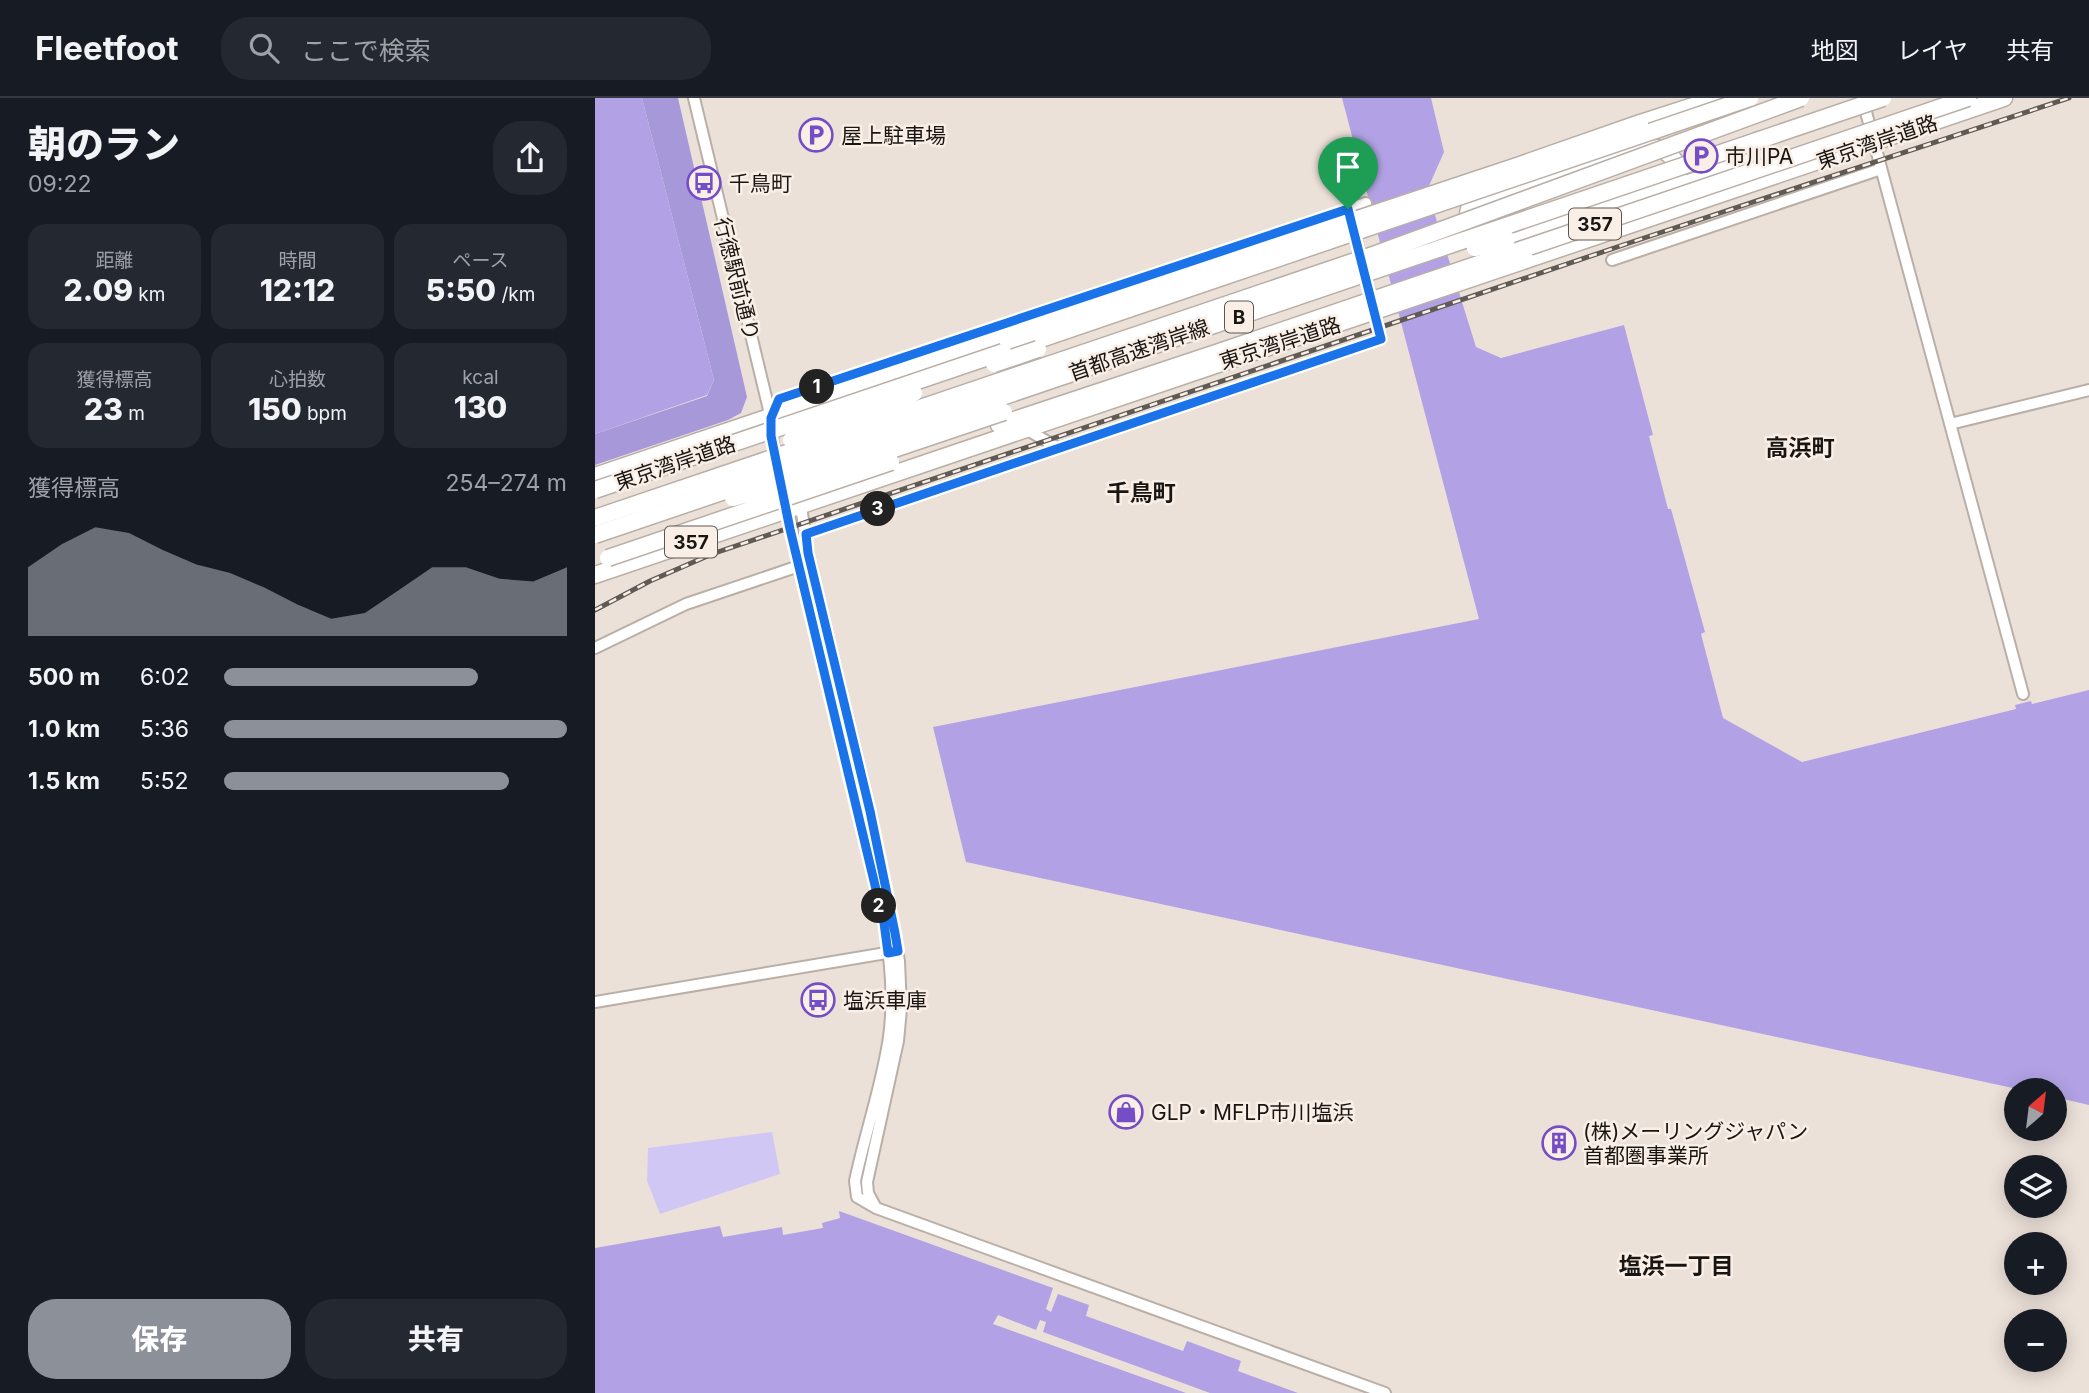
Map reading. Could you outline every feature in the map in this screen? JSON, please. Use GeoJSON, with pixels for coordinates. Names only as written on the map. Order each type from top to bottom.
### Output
{"type":"FeatureCollection","features":[{"type":"Feature","properties":{"kind":"highway","name":"東京湾岸道路"},"geometry":{"type":"LineString","coordinates":[[595,476],[1203,277],[1718,98]]}},
{"type":"Feature","properties":{"kind":"highway","name":"東京湾岸道路"},"geometry":{"type":"LineString","coordinates":[[595,490],[1169,295],[1203,277],[1354,234],[1750,98]]}},
{"type":"Feature","properties":{"kind":"highway","name":"首都高速湾岸線"},"geometry":{"type":"LineString","coordinates":[[595,518],[1422,238],[1801,98]]}},
{"type":"Feature","properties":{"kind":"highway","name":"首都高速湾岸線"},"geometry":{"type":"LineString","coordinates":[[595,537],[1883,98]]}},
{"type":"Feature","properties":{"kind":"highway","name":"東京湾岸道路"},"geometry":{"type":"LineString","coordinates":[[595,575],[1026,429],[1335,312],[1968,98]]}},
{"type":"Feature","properties":{"kind":"highway","name":"東京湾岸道路"},"geometry":{"type":"LineString","coordinates":[[1002,419],[1084,388],[1105,388],[1224,356],[1526,260],[2004,98]]}},
{"type":"Feature","properties":{"kind":"highway"},"geometry":{"type":"LineString","coordinates":[[1367,273],[1406,269],[1507,239],[1661,187],[1677,180],[1679,174],[1675,160],[1664,150],[1657,148],[1609,159],[1484,201],[1469,209],[1468,220],[1481,248],[1493,249],[1712,175],[1733,163],[1758,141]]}},
{"type":"Feature","properties":{"kind":"highway"},"geometry":{"type":"LineString","coordinates":[[1354,234],[1375,221],[1517,166]]}},
{"type":"Feature","properties":{"kind":"highway"},"geometry":{"type":"LineString","coordinates":[[1335,312],[1396,299],[1526,260]]}},
{"type":"Feature","properties":{"kind":"highway"},"geometry":{"type":"LineString","coordinates":[[743,467],[762,454],[838,421],[1038,349],[1169,295]]}},
{"type":"Feature","properties":{"kind":"highway"},"geometry":{"type":"LineString","coordinates":[[595,537],[814,476],[1002,419]]}},
{"type":"Feature","properties":{"kind":"highway","name":"357"},"geometry":{"type":"LineString","coordinates":[[601,560],[1002,419]]}},
{"type":"Feature","properties":{"kind":"street","name":"行徳駅前通り"},"geometry":{"type":"LineString","coordinates":[[694,98],[771,418],[785,432],[794,507]]}},
{"type":"Feature","properties":{"kind":"street"},"geometry":{"type":"LineString","coordinates":[[1863,98],[2023,694]]}},
{"type":"Feature","properties":{"kind":"street"},"geometry":{"type":"LineString","coordinates":[[1612,260],[1881,169]]}},
{"type":"Feature","properties":{"kind":"street"},"geometry":{"type":"LineString","coordinates":[[771,418],[779,399],[1366,203]]}},
{"type":"Feature","properties":{"kind":"street"},"geometry":{"type":"LineString","coordinates":[[806,534],[1381,339],[1348,209]]}},
{"type":"Feature","properties":{"kind":"street"},"geometry":{"type":"LineString","coordinates":[[1950,424],[2089,390]]}},
{"type":"Feature","properties":{"kind":"street"},"geometry":{"type":"LineString","coordinates":[[1026,429],[1058,448]]}},
{"type":"Feature","properties":{"kind":"street"},"geometry":{"type":"LineString","coordinates":[[794,507],[806,534],[870,811],[875,866]]}},
{"type":"Feature","properties":{"kind":"street"},"geometry":{"type":"LineString","coordinates":[[794,507],[799,566],[857,814],[875,866],[883,900],[901,1009],[898,1041],[866,1160],[855,1181],[855,1192],[860,1200],[1385,1393]]}},
{"type":"Feature","properties":{"kind":"street"},"geometry":{"type":"LineString","coordinates":[[595,648],[685,604],[799,566]]}},
{"type":"Feature","properties":{"kind":"street"},"geometry":{"type":"LineString","coordinates":[[813,626],[825,623]]}},
{"type":"Feature","properties":{"kind":"street"},"geometry":{"type":"LineString","coordinates":[[831,700],[842,697]]}},
{"type":"Feature","properties":{"kind":"street"},"geometry":{"type":"LineString","coordinates":[[857,814],[870,811]]}},
{"type":"Feature","properties":{"kind":"street"},"geometry":{"type":"LineString","coordinates":[[595,1002],[893,952]]}},
{"type":"Feature","properties":{"kind":"shaded area"},"geometry":{"type":"Polygon","coordinates":[[[595,98],[642,98],[714,380],[707,395],[595,434],[595,98]]]}},
{"type":"Feature","properties":{"kind":"shaded area"},"geometry":{"type":"Polygon","coordinates":[[[642,98],[678,98],[747,397],[741,413],[728,420],[595,465],[595,434],[707,396],[714,380],[642,98]]]}},
{"type":"Feature","properties":{"kind":"shaded area"},"geometry":{"type":"Polygon","coordinates":[[[1342,98],[1431,98],[1444,152],[1425,195],[1434,212],[1476,347],[1501,358],[1624,325],[1653,435],[1649,436],[1668,509],[1671,509],[1705,632],[1701,634],[1723,718],[1802,762],[2016,709],[2015,705],[2031,701],[2032,704],[2089,690],[2089,1105],[2067,1100],[2067,1078],[2004,1078],[2004,1086],[966,862],[933,727],[1479,619],[1342,98]]]}},
{"type":"Feature","properties":{"kind":"shaded area"},"geometry":{"type":"Polygon","coordinates":[[[772,1132],[780,1174],[660,1214],[647,1181],[648,1148],[772,1132]]]}},
{"type":"Feature","properties":{"kind":"shaded area"},"geometry":{"type":"Polygon","coordinates":[[[839,1211],[1053,1288],[1046,1309],[1051,1312],[1058,1294],[1089,1305],[1086,1316],[1183,1351],[1187,1341],[1241,1361],[1238,1371],[1298,1393],[595,1393],[595,1248],[720,1226],[723,1237],[782,1227],[783,1235],[823,1228],[822,1223],[840,1218],[839,1211]]]}},
{"type":"Feature","properties":{"kind":"pier"},"geometry":{"type":"Polygon","coordinates":[[[998,1315],[1036,1330],[1040,1320],[1046,1322],[1043,1332],[1210,1393],[1186,1393],[993,1324],[998,1315]]]}},
{"type":"Feature","properties":{"kind":"railway"},"geometry":{"type":"LineString","coordinates":[[595,610],[650,581],[712,554],[1629,243],[2069,98]]}},
{"type":"Feature","properties":{"kind":"place","name":"屋上駐車場"},"geometry":{"type":"Point","coordinates":[816,135]}},
{"type":"Feature","properties":{"kind":"place","name":"市川PA"},"geometry":{"type":"Point","coordinates":[1701,156]}},
{"type":"Feature","properties":{"kind":"place","name":"千鳥町"},"geometry":{"type":"Point","coordinates":[704,183]}},
{"type":"Feature","properties":{"kind":"place","name":"塩浜車庫"},"geometry":{"type":"Point","coordinates":[818,1000]}},
{"type":"Feature","properties":{"kind":"place","name":"GLP・MFLP市川塩浜"},"geometry":{"type":"Point","coordinates":[1126,1112]}},
{"type":"Feature","properties":{"kind":"place","name":"(株)メーリングジャパン 首都圏事業所"},"geometry":{"type":"Point","coordinates":[1559,1143]}},
{"type":"Feature","properties":{"kind":"district","name":"高浜町"},"geometry":{"type":"Point","coordinates":[1800,448]}},
{"type":"Feature","properties":{"kind":"district","name":"千鳥町"},"geometry":{"type":"Point","coordinates":[1141,493]}},
{"type":"Feature","properties":{"kind":"district","name":"塩浜一丁目"},"geometry":{"type":"Point","coordinates":[1676,1266]}},
{"type":"Feature","properties":{"kind":"route"},"geometry":{"type":"LineString","coordinates":[[1348,209],[1381,339],[806,534],[808,553],[870,811],[895,933],[898,951],[888,953],[884,923],[790,529],[771,436],[771,418],[779,399],[1348,209]]}}]}
